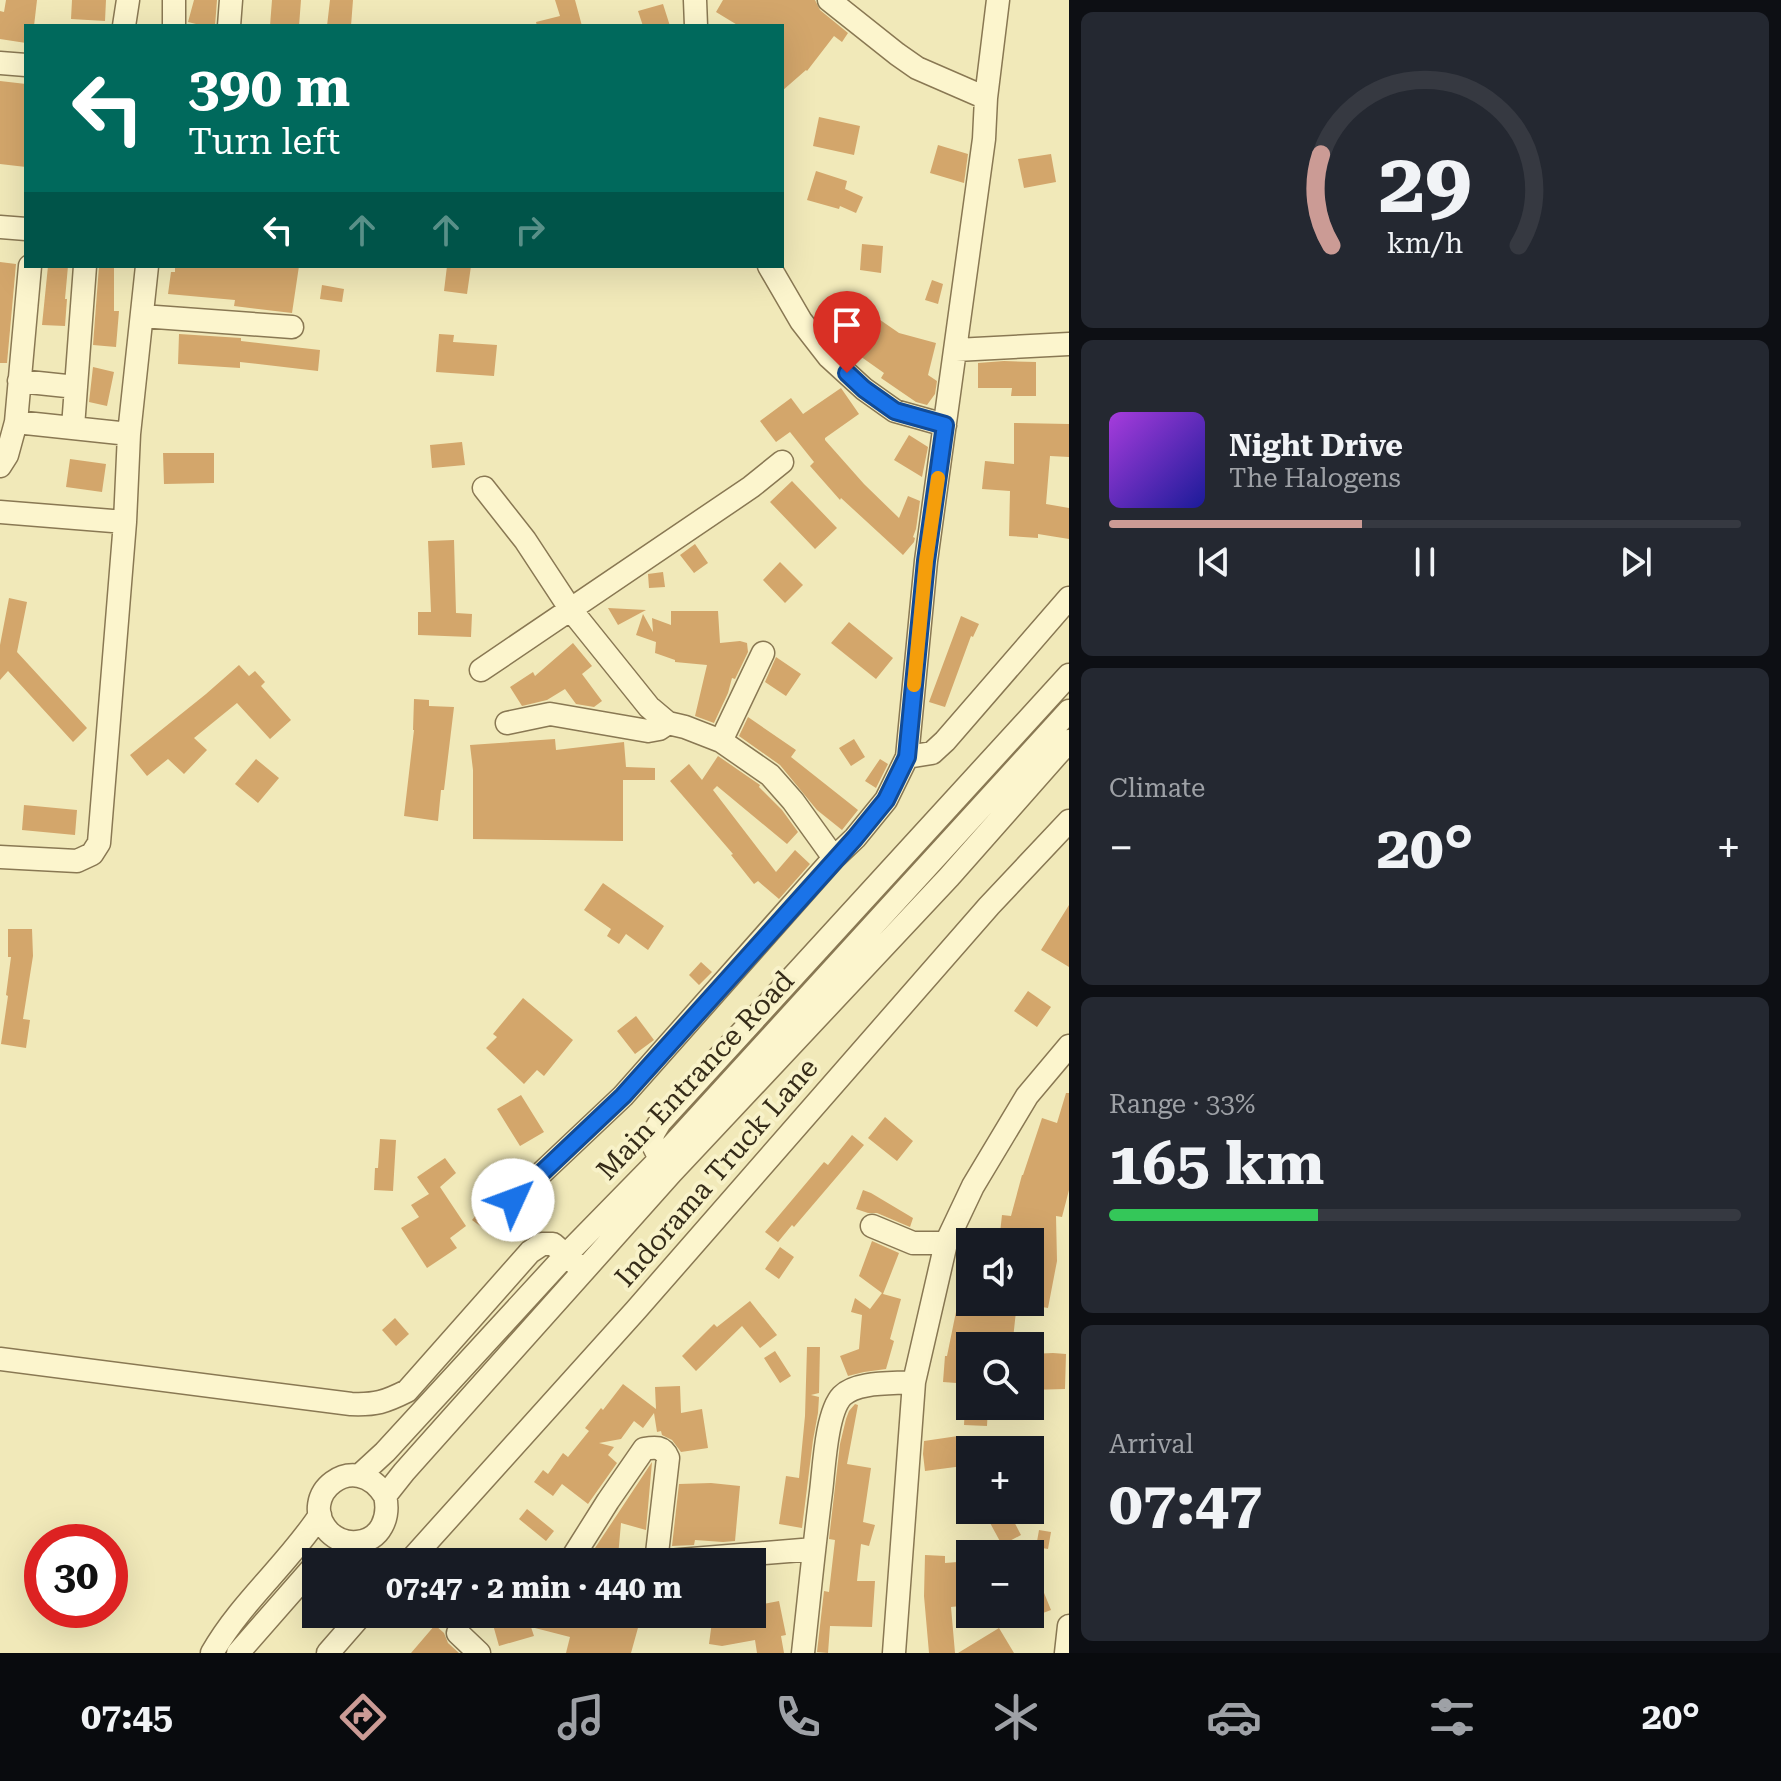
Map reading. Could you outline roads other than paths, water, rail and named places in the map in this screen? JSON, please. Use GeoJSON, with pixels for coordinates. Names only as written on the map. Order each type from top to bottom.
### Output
{"type":"FeatureCollection","features":[{"type":"Feature","properties":{"kind":"street"},"geometry":{"type":"LineString","coordinates":[[124,24],[128,0]]}},
{"type":"Feature","properties":{"kind":"street"},"geometry":{"type":"LineString","coordinates":[[174,0],[174,24]]}},
{"type":"Feature","properties":{"kind":"street"},"geometry":{"type":"LineString","coordinates":[[229,24],[231,0]]}},
{"type":"Feature","properties":{"kind":"street"},"geometry":{"type":"LineString","coordinates":[[695,0],[696,24]]}},
{"type":"Feature","properties":{"kind":"street"},"geometry":{"type":"LineString","coordinates":[[829,0],[917,68],[986,98]]}},
{"type":"Feature","properties":{"kind":"street"},"geometry":{"type":"LineString","coordinates":[[513,1200],[623,1096],[855,838],[886,800],[907,757],[926,561],[984,139],[998,0]]}},
{"type":"Feature","properties":{"kind":"street"},"geometry":{"type":"LineString","coordinates":[[0,63],[24,65]]}},
{"type":"Feature","properties":{"kind":"street"},"geometry":{"type":"LineString","coordinates":[[0,227],[24,229]]}},
{"type":"Feature","properties":{"kind":"street"},"geometry":{"type":"LineString","coordinates":[[0,466],[7,455],[16,422],[30,268]]}},
{"type":"Feature","properties":{"kind":"street"},"geometry":{"type":"LineString","coordinates":[[73,427],[85,268]]}},
{"type":"Feature","properties":{"kind":"street"},"geometry":{"type":"LineString","coordinates":[[0,857],[77,861],[92,854],[99,843],[125,522],[129,434],[147,268]]}},
{"type":"Feature","properties":{"kind":"street"},"geometry":{"type":"LineString","coordinates":[[770,268],[801,321],[829,357],[864,389],[895,411],[945,425]]}},
{"type":"Feature","properties":{"kind":"street"},"geometry":{"type":"LineString","coordinates":[[142,316],[292,327]]}},
{"type":"Feature","properties":{"kind":"street"},"geometry":{"type":"LineString","coordinates":[[956,350],[1069,344]]}},
{"type":"Feature","properties":{"kind":"street"},"geometry":{"type":"LineString","coordinates":[[19,381],[76,387]]}},
{"type":"Feature","properties":{"kind":"street"},"geometry":{"type":"LineString","coordinates":[[16,422],[129,434]]}},
{"type":"Feature","properties":{"kind":"street"},"geometry":{"type":"LineString","coordinates":[[481,670],[751,487],[782,462]]}},
{"type":"Feature","properties":{"kind":"street"},"geometry":{"type":"LineString","coordinates":[[484,488],[525,540],[571,610],[649,707],[668,723],[721,741],[770,775],[834,858]]}},
{"type":"Feature","properties":{"kind":"street"},"geometry":{"type":"LineString","coordinates":[[0,512],[125,522]]}},
{"type":"Feature","properties":{"kind":"street"},"geometry":{"type":"LineString","coordinates":[[907,757],[932,753],[945,741],[1069,598]]}},
{"type":"Feature","properties":{"kind":"street"},"geometry":{"type":"LineString","coordinates":[[721,741],[763,653]]}},
{"type":"Feature","properties":{"kind":"street"},"geometry":{"type":"LineString","coordinates":[[666,1166],[651,1141],[660,1122],[1069,675]]}},
{"type":"Feature","properties":{"kind":"street","name":"Main Entrance Road"},"geometry":{"type":"LineString","coordinates":[[360,1475],[385,1452],[566,1255],[666,1166],[1069,711]]}},
{"type":"Feature","properties":{"kind":"street"},"geometry":{"type":"LineString","coordinates":[[507,723],[562,714],[648,731],[668,723]]}},
{"type":"Feature","properties":{"kind":"street"},"geometry":{"type":"LineString","coordinates":[[385,1496],[583,1271],[666,1166],[949,877],[1069,741]]}},
{"type":"Feature","properties":{"kind":"street","name":"Indorama Truck Lane"},"geometry":{"type":"LineString","coordinates":[[422,1548],[636,1310],[989,906],[1069,821]]}},
{"type":"Feature","properties":{"kind":"street"},"geometry":{"type":"LineString","coordinates":[[894,1653],[914,1382],[946,1243],[973,1186],[1027,1096],[1069,1046]]}},
{"type":"Feature","properties":{"kind":"street"},"geometry":{"type":"LineString","coordinates":[[872,1226],[913,1243],[946,1243]]}},
{"type":"Feature","properties":{"kind":"street"},"geometry":{"type":"LineString","coordinates":[[0,1359],[372,1405],[407,1391],[530,1252],[542,1244],[553,1244],[583,1271]]}},
{"type":"Feature","properties":{"kind":"street"},"geometry":{"type":"LineString","coordinates":[[803,1653],[829,1427],[838,1402],[844,1394],[858,1386],[914,1382]]}},
{"type":"Feature","properties":{"kind":"street"},"geometry":{"type":"LineString","coordinates":[[578,1548],[644,1449],[655,1447],[666,1452],[668,1458],[658,1548]]}},
{"type":"Feature","properties":{"kind":"street"},"geometry":{"type":"LineString","coordinates":[[360,1475],[371,1479],[385,1496],[387,1515],[384,1524],[379,1532],[362,1542],[343,1541],[324,1526],[320,1515],[321,1496],[341,1476],[360,1475]]}},
{"type":"Feature","properties":{"kind":"street"},"geometry":{"type":"LineString","coordinates":[[212,1653],[238,1614],[296,1549],[320,1515]]}},
{"type":"Feature","properties":{"kind":"street"},"geometry":{"type":"LineString","coordinates":[[335,1548],[343,1541]]}},
{"type":"Feature","properties":{"kind":"street"},"geometry":{"type":"LineString","coordinates":[[766,1553],[814,1549]]}},
{"type":"Feature","properties":{"kind":"street"},"geometry":{"type":"LineString","coordinates":[[238,1653],[302,1580]]}},
{"type":"Feature","properties":{"kind":"street"},"geometry":{"type":"LineString","coordinates":[[1066,1653],[1069,1626]]}},
{"type":"Feature","properties":{"kind":"street"},"geometry":{"type":"LineString","coordinates":[[328,1653],[350,1628]]}},
{"type":"Feature","properties":{"kind":"street"},"geometry":{"type":"LineString","coordinates":[[458,1633],[479,1653]]}}]}
